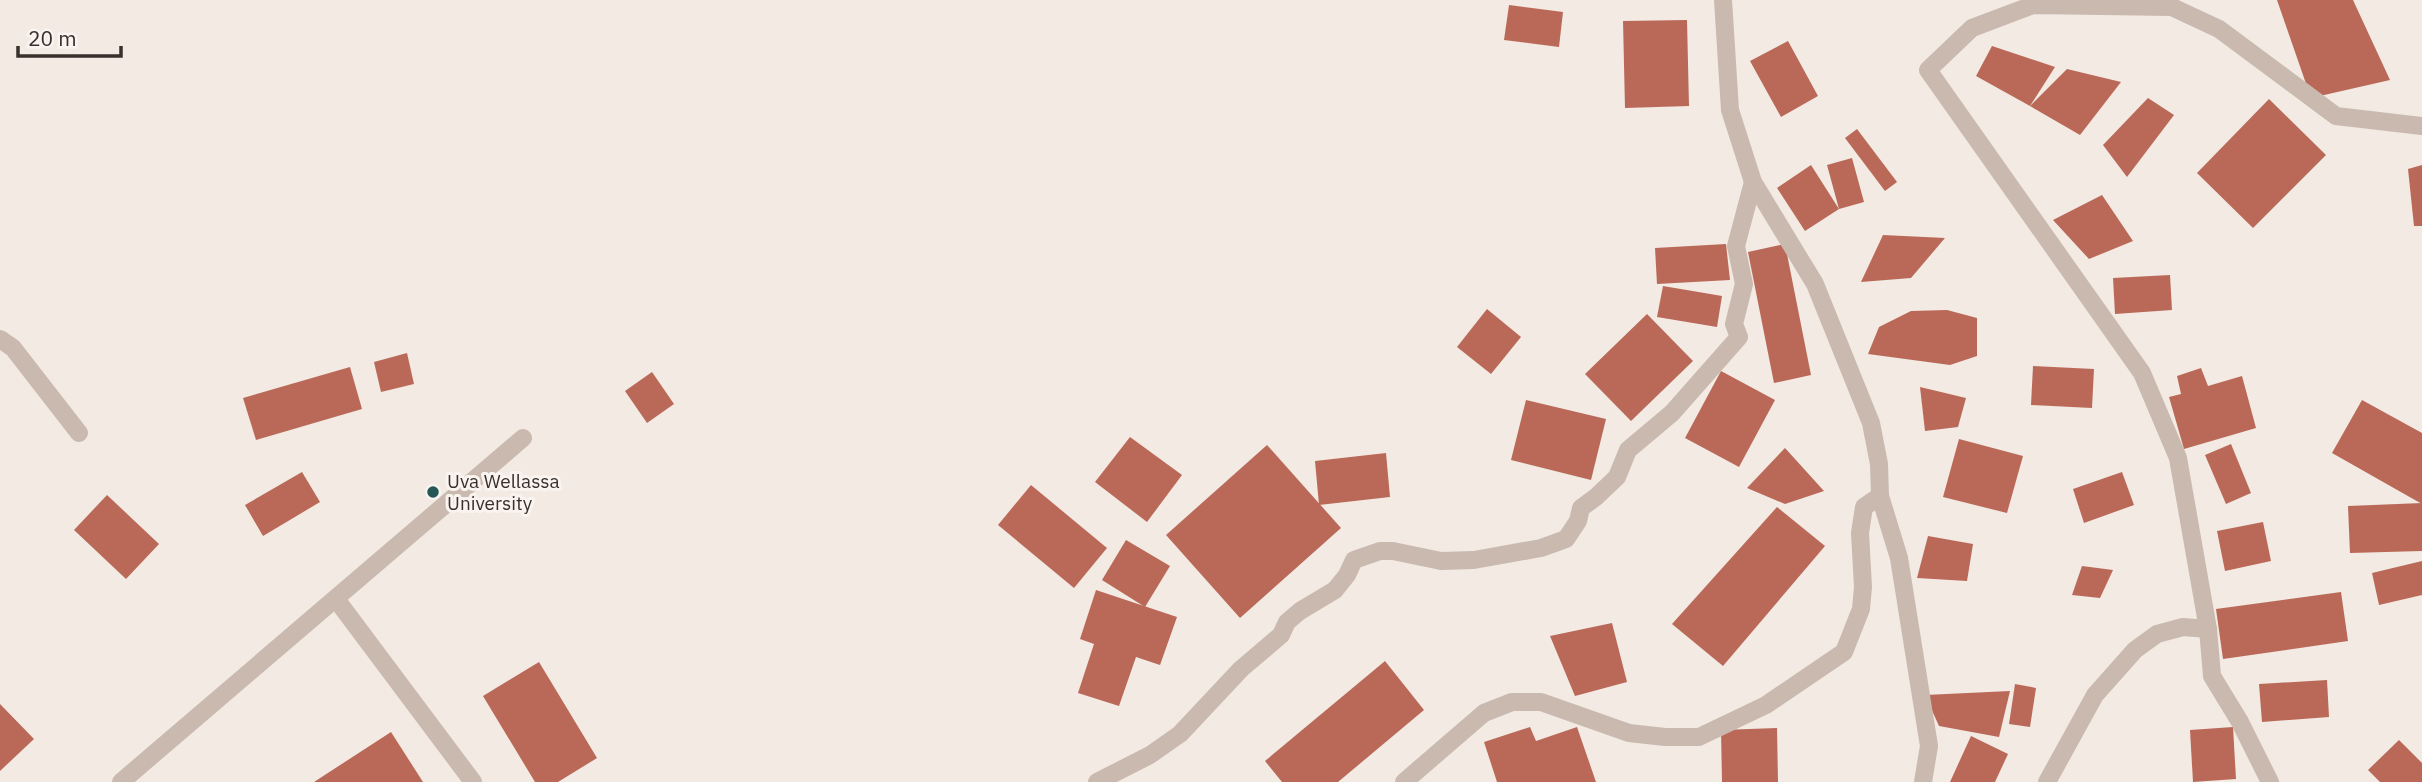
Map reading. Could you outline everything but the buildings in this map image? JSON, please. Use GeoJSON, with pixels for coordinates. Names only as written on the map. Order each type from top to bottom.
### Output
{"type":"FeatureCollection","features":[{"type":"Feature","properties":{"kind":"street"},"geometry":{"type":"LineString","coordinates":[[1723,0],[1730,110],[1753,182],[1815,284],[1871,423],[1880,464],[1880,496],[1899,558],[1929,746],[1923,782]]}},
{"type":"Feature","properties":{"kind":"street"},"geometry":{"type":"LineString","coordinates":[[2270,782],[2240,722],[2212,676],[2208,629],[2178,458],[2142,373],[1928,70],[1972,28],[2033,5],[2172,7],[2219,29],[2336,116],[2422,126]]}},
{"type":"Feature","properties":{"kind":"street"},"geometry":{"type":"LineString","coordinates":[[1097,782],[1150,755],[1180,734],[1241,669],[1281,635],[1287,622],[1335,590],[1347,575],[1354,560],[1380,551],[1393,551],[1441,561],[1474,560],[1528,548],[1541,548],[1566,539],[1578,521],[1581,508],[1616,477],[1628,450],[1672,413],[1739,337],[1734,324],[1744,284],[1736,246],[1753,182]]}},
{"type":"Feature","properties":{"kind":"street"},"geometry":{"type":"LineString","coordinates":[[0,338],[13,348],[79,433]]}},
{"type":"Feature","properties":{"kind":"street"},"geometry":{"type":"LineString","coordinates":[[121,782],[523,438]]}},
{"type":"Feature","properties":{"kind":"street"},"geometry":{"type":"LineString","coordinates":[[1404,782],[1484,713],[1512,702],[1541,702],[1629,733],[1665,737],[1699,737],[1766,705],[1844,652],[1861,609],[1863,587],[1860,533],[1864,507],[1880,496]]}},
{"type":"Feature","properties":{"kind":"street"},"geometry":{"type":"LineString","coordinates":[[336,599],[472,782]]}},
{"type":"Feature","properties":{"kind":"street"},"geometry":{"type":"LineString","coordinates":[[2047,782],[2095,695],[2135,650],[2157,634],[2183,627],[2208,629]]}},
{"type":"Feature","properties":{"kind":"place","name":"Uva Wellassa University"},"geometry":{"type":"Point","coordinates":[433,492]}}]}
